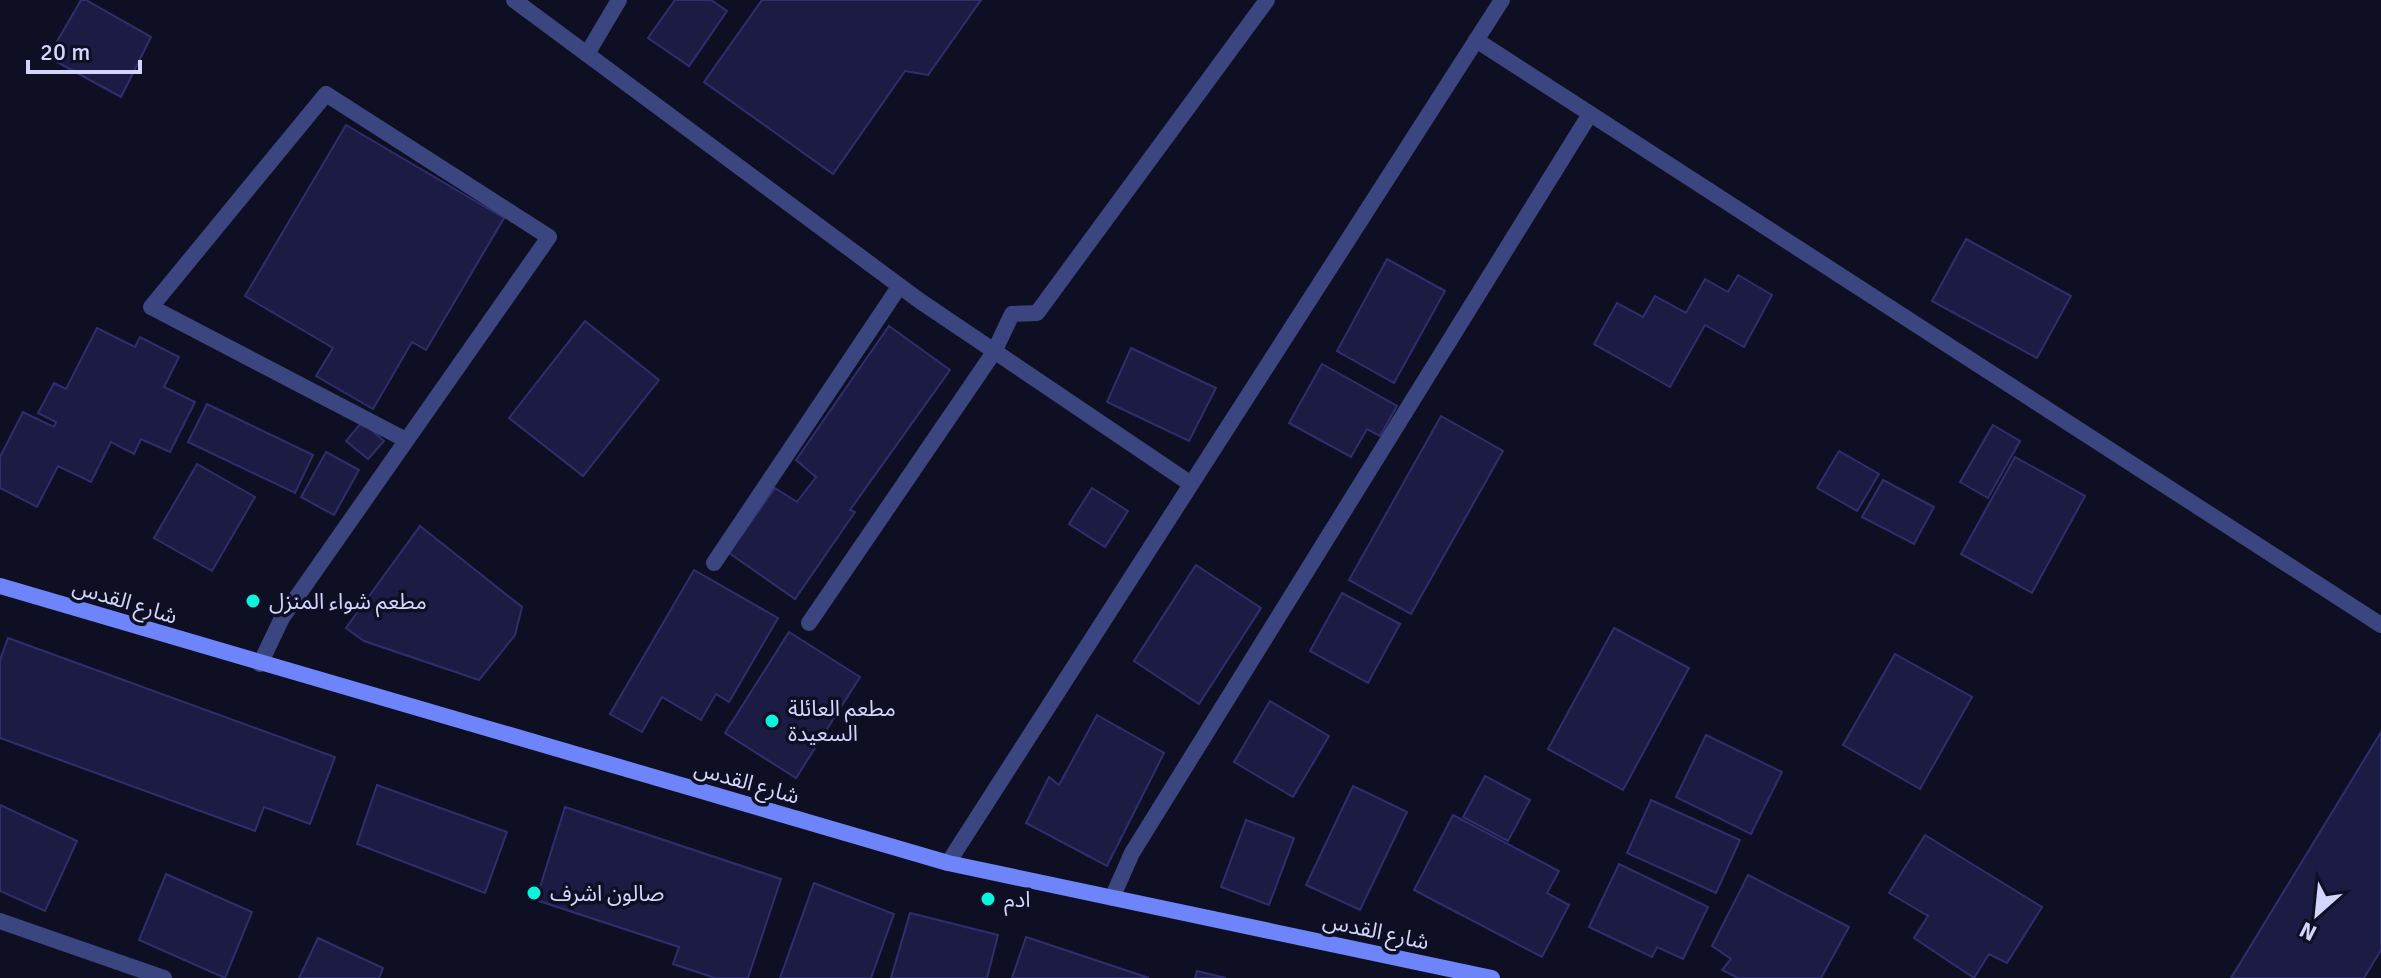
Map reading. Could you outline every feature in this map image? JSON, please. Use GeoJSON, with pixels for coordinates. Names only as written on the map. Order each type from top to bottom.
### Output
{"type":"FeatureCollection","features":[{"type":"Feature","properties":{"kind":"main road","name":"شارع القدس"},"geometry":{"type":"LineString","coordinates":[[0,586],[948,863],[1492,978]]}},
{"type":"Feature","properties":{"kind":"street"},"geometry":{"type":"LineString","coordinates":[[514,0],[899,287],[1191,484]]}},
{"type":"Feature","properties":{"kind":"street"},"geometry":{"type":"LineString","coordinates":[[587,54],[619,0]]}},
{"type":"Feature","properties":{"kind":"street"},"geometry":{"type":"LineString","coordinates":[[809,623],[994,352],[1012,314],[1037,313],[1267,0]]}},
{"type":"Feature","properties":{"kind":"street"},"geometry":{"type":"LineString","coordinates":[[948,863],[1502,0]]}},
{"type":"Feature","properties":{"kind":"street"},"geometry":{"type":"LineString","coordinates":[[1476,40],[2381,625]]}},
{"type":"Feature","properties":{"kind":"street"},"geometry":{"type":"LineString","coordinates":[[260,664],[282,618],[549,237],[326,94],[151,307],[406,440]]}},
{"type":"Feature","properties":{"kind":"street"},"geometry":{"type":"LineString","coordinates":[[1112,898],[1132,853],[1590,114]]}},
{"type":"Feature","properties":{"kind":"street"},"geometry":{"type":"LineString","coordinates":[[714,563],[899,287]]}},
{"type":"Feature","properties":{"kind":"street"},"geometry":{"type":"LineString","coordinates":[[0,921],[164,978]]}},
{"type":"Feature","properties":{"kind":"building"},"geometry":{"type":"Polygon","coordinates":[[[81,0],[151,37],[121,97],[48,57],[81,0]]]}},
{"type":"Feature","properties":{"kind":"building"},"geometry":{"type":"Polygon","coordinates":[[[675,0],[711,0],[727,11],[689,66],[648,38],[675,0]]]}},
{"type":"Feature","properties":{"kind":"building"},"geometry":{"type":"Polygon","coordinates":[[[762,0],[981,0],[928,75],[905,71],[833,174],[704,82],[762,0]]]}},
{"type":"Feature","properties":{"kind":"building"},"geometry":{"type":"Polygon","coordinates":[[[346,125],[504,218],[426,350],[412,342],[373,409],[316,376],[333,348],[245,296],[346,125]]]}},
{"type":"Feature","properties":{"kind":"building"},"geometry":{"type":"Polygon","coordinates":[[[1966,239],[2071,296],[2037,358],[1932,301],[1966,239]]]}},
{"type":"Feature","properties":{"kind":"building"},"geometry":{"type":"Polygon","coordinates":[[[1387,259],[1445,291],[1394,383],[1337,351],[1387,259]]]}},
{"type":"Feature","properties":{"kind":"building"},"geometry":{"type":"Polygon","coordinates":[[[1738,275],[1772,295],[1744,347],[1705,325],[1670,387],[1594,344],[1617,303],[1643,317],[1655,296],[1686,313],[1705,279],[1728,292],[1738,275]]]}},
{"type":"Feature","properties":{"kind":"building"},"geometry":{"type":"Polygon","coordinates":[[[585,321],[659,380],[583,476],[509,418],[585,321]]]}},
{"type":"Feature","properties":{"kind":"building"},"geometry":{"type":"Polygon","coordinates":[[[889,326],[950,370],[850,510],[855,512],[795,599],[729,553],[775,488],[797,502],[816,477],[796,460],[889,326]]]}},
{"type":"Feature","properties":{"kind":"building"},"geometry":{"type":"Polygon","coordinates":[[[97,328],[135,347],[140,337],[179,357],[164,387],[195,402],[170,452],[141,439],[134,454],[111,442],[91,482],[58,466],[37,507],[0,488],[0,457],[23,412],[54,427],[56,422],[38,413],[54,383],[66,389],[97,328]]]}},
{"type":"Feature","properties":{"kind":"building"},"geometry":{"type":"Polygon","coordinates":[[[1131,348],[1216,388],[1189,441],[1107,402],[1131,348]]]}},
{"type":"Feature","properties":{"kind":"building"},"geometry":{"type":"Polygon","coordinates":[[[1322,364],[1397,406],[1380,436],[1367,429],[1351,457],[1289,423],[1322,364]]]}},
{"type":"Feature","properties":{"kind":"building"},"geometry":{"type":"Polygon","coordinates":[[[207,404],[313,455],[295,493],[188,442],[207,404]]]}},
{"type":"Feature","properties":{"kind":"building"},"geometry":{"type":"Polygon","coordinates":[[[1441,416],[1503,451],[1411,614],[1349,580],[1441,416]]]}},
{"type":"Feature","properties":{"kind":"building"},"geometry":{"type":"Polygon","coordinates":[[[362,422],[384,441],[368,459],[346,441],[362,422]]]}},
{"type":"Feature","properties":{"kind":"building"},"geometry":{"type":"Polygon","coordinates":[[[1993,425],[2020,441],[1988,498],[1960,482],[1993,425]]]}},
{"type":"Feature","properties":{"kind":"building"},"geometry":{"type":"Polygon","coordinates":[[[1839,451],[1879,474],[1857,511],[1817,488],[1839,451]]]}},
{"type":"Feature","properties":{"kind":"building"},"geometry":{"type":"Polygon","coordinates":[[[326,452],[359,470],[334,515],[301,497],[326,452]]]}},
{"type":"Feature","properties":{"kind":"building"},"geometry":{"type":"Polygon","coordinates":[[[2015,457],[2085,496],[2032,593],[1961,554],[2015,457]]]}},
{"type":"Feature","properties":{"kind":"building"},"geometry":{"type":"Polygon","coordinates":[[[197,464],[255,497],[212,571],[154,538],[197,464]]]}},
{"type":"Feature","properties":{"kind":"building"},"geometry":{"type":"Polygon","coordinates":[[[1883,480],[1934,507],[1914,544],[1862,517],[1883,480]]]}},
{"type":"Feature","properties":{"kind":"building"},"geometry":{"type":"Polygon","coordinates":[[[1092,488],[1128,511],[1105,547],[1069,524],[1092,488]]]}},
{"type":"Feature","properties":{"kind":"building"},"geometry":{"type":"Polygon","coordinates":[[[420,526],[522,607],[515,635],[479,680],[364,641],[346,628],[420,526]]]}},
{"type":"Feature","properties":{"kind":"building"},"geometry":{"type":"Polygon","coordinates":[[[1196,565],[1261,608],[1199,704],[1134,661],[1196,565]]]}},
{"type":"Feature","properties":{"kind":"building"},"geometry":{"type":"Polygon","coordinates":[[[694,570],[778,618],[729,702],[716,694],[701,720],[662,697],[642,732],[610,714],[694,570]]]}},
{"type":"Feature","properties":{"kind":"building"},"geometry":{"type":"Polygon","coordinates":[[[1342,593],[1400,624],[1368,683],[1310,651],[1342,593]]]}},
{"type":"Feature","properties":{"kind":"building"},"geometry":{"type":"Polygon","coordinates":[[[1614,628],[1689,668],[1623,790],[1548,749],[1614,628]]]}},
{"type":"Feature","properties":{"kind":"building"},"geometry":{"type":"Polygon","coordinates":[[[789,632],[860,677],[796,778],[725,733],[789,632]]]}},
{"type":"Feature","properties":{"kind":"building"},"geometry":{"type":"Polygon","coordinates":[[[8,638],[335,757],[310,824],[264,807],[255,831],[0,738],[0,660],[8,638]]]}},
{"type":"Feature","properties":{"kind":"building"},"geometry":{"type":"Polygon","coordinates":[[[1895,654],[1972,697],[1920,789],[1843,745],[1895,654]]]}},
{"type":"Feature","properties":{"kind":"building"},"geometry":{"type":"Polygon","coordinates":[[[1270,701],[1329,736],[1293,797],[1234,762],[1270,701]]]}},
{"type":"Feature","properties":{"kind":"building"},"geometry":{"type":"Polygon","coordinates":[[[1097,715],[1164,753],[1107,866],[1026,823],[1049,777],[1059,785],[1097,715]]]}},
{"type":"Feature","properties":{"kind":"building"},"geometry":{"type":"Polygon","coordinates":[[[2381,732],[2381,950],[2364,978],[2231,978],[2381,732]]]}},
{"type":"Feature","properties":{"kind":"building"},"geometry":{"type":"Polygon","coordinates":[[[1706,735],[1782,772],[1751,834],[1676,797],[1706,735]]]}},
{"type":"Feature","properties":{"kind":"building"},"geometry":{"type":"Polygon","coordinates":[[[1485,776],[1530,800],[1508,841],[1463,817],[1485,776]]]}},
{"type":"Feature","properties":{"kind":"building"},"geometry":{"type":"Polygon","coordinates":[[[377,785],[507,832],[485,893],[357,844],[377,785]]]}},
{"type":"Feature","properties":{"kind":"building"},"geometry":{"type":"Polygon","coordinates":[[[1353,786],[1407,812],[1360,910],[1306,885],[1353,786]]]}},
{"type":"Feature","properties":{"kind":"building"},"geometry":{"type":"Polygon","coordinates":[[[1651,800],[1740,840],[1716,893],[1627,853],[1651,800]]]}},
{"type":"Feature","properties":{"kind":"building"},"geometry":{"type":"Polygon","coordinates":[[[0,805],[77,841],[45,911],[0,891],[0,805]]]}},
{"type":"Feature","properties":{"kind":"building"},"geometry":{"type":"Polygon","coordinates":[[[565,807],[781,879],[748,978],[715,978],[673,964],[679,947],[536,900],[565,807]]]}},
{"type":"Feature","properties":{"kind":"building"},"geometry":{"type":"Polygon","coordinates":[[[1453,815],[1559,871],[1547,893],[1569,905],[1542,957],[1414,890],[1453,815]]]}},
{"type":"Feature","properties":{"kind":"building"},"geometry":{"type":"Polygon","coordinates":[[[1246,820],[1294,838],[1269,905],[1221,887],[1246,820]]]}},
{"type":"Feature","properties":{"kind":"building"},"geometry":{"type":"Polygon","coordinates":[[[1925,835],[2042,907],[2007,963],[1989,954],[1974,978],[1914,938],[1928,916],[1889,893],[1925,835]]]}},
{"type":"Feature","properties":{"kind":"building"},"geometry":{"type":"Polygon","coordinates":[[[1619,864],[1708,907],[1683,959],[1657,947],[1652,957],[1589,927],[1619,864]]]}},
{"type":"Feature","properties":{"kind":"building"},"geometry":{"type":"Polygon","coordinates":[[[166,874],[252,912],[225,978],[139,940],[166,874]]]}},
{"type":"Feature","properties":{"kind":"building"},"geometry":{"type":"Polygon","coordinates":[[[1748,875],[1849,927],[1821,978],[1738,978],[1722,970],[1731,959],[1712,946],[1748,875]]]}},
{"type":"Feature","properties":{"kind":"building"},"geometry":{"type":"Polygon","coordinates":[[[814,883],[894,914],[871,978],[780,978],[814,883]]]}},
{"type":"Feature","properties":{"kind":"building"},"geometry":{"type":"Polygon","coordinates":[[[910,913],[998,935],[987,978],[891,978],[910,913]]]}},
{"type":"Feature","properties":{"kind":"building"},"geometry":{"type":"Polygon","coordinates":[[[1026,937],[1149,978],[1012,978],[1026,937]]]}},
{"type":"Feature","properties":{"kind":"building"},"geometry":{"type":"Polygon","coordinates":[[[318,938],[383,968],[379,978],[299,978],[318,938]]]}},
{"type":"Feature","properties":{"kind":"building"},"geometry":{"type":"Polygon","coordinates":[[[1197,971],[1226,978],[1195,978],[1197,971]]]}},
{"type":"Feature","properties":{"kind":"place","name":"مطعم شواء المنزل"},"geometry":{"type":"Point","coordinates":[253,601]}},
{"type":"Feature","properties":{"kind":"place","name":"مطعم العائلة السعيدة"},"geometry":{"type":"Point","coordinates":[772,721]}},
{"type":"Feature","properties":{"kind":"place","name":"صالون اشرف"},"geometry":{"type":"Point","coordinates":[534,893]}},
{"type":"Feature","properties":{"kind":"place","name":"ادم"},"geometry":{"type":"Point","coordinates":[988,899]}}]}
